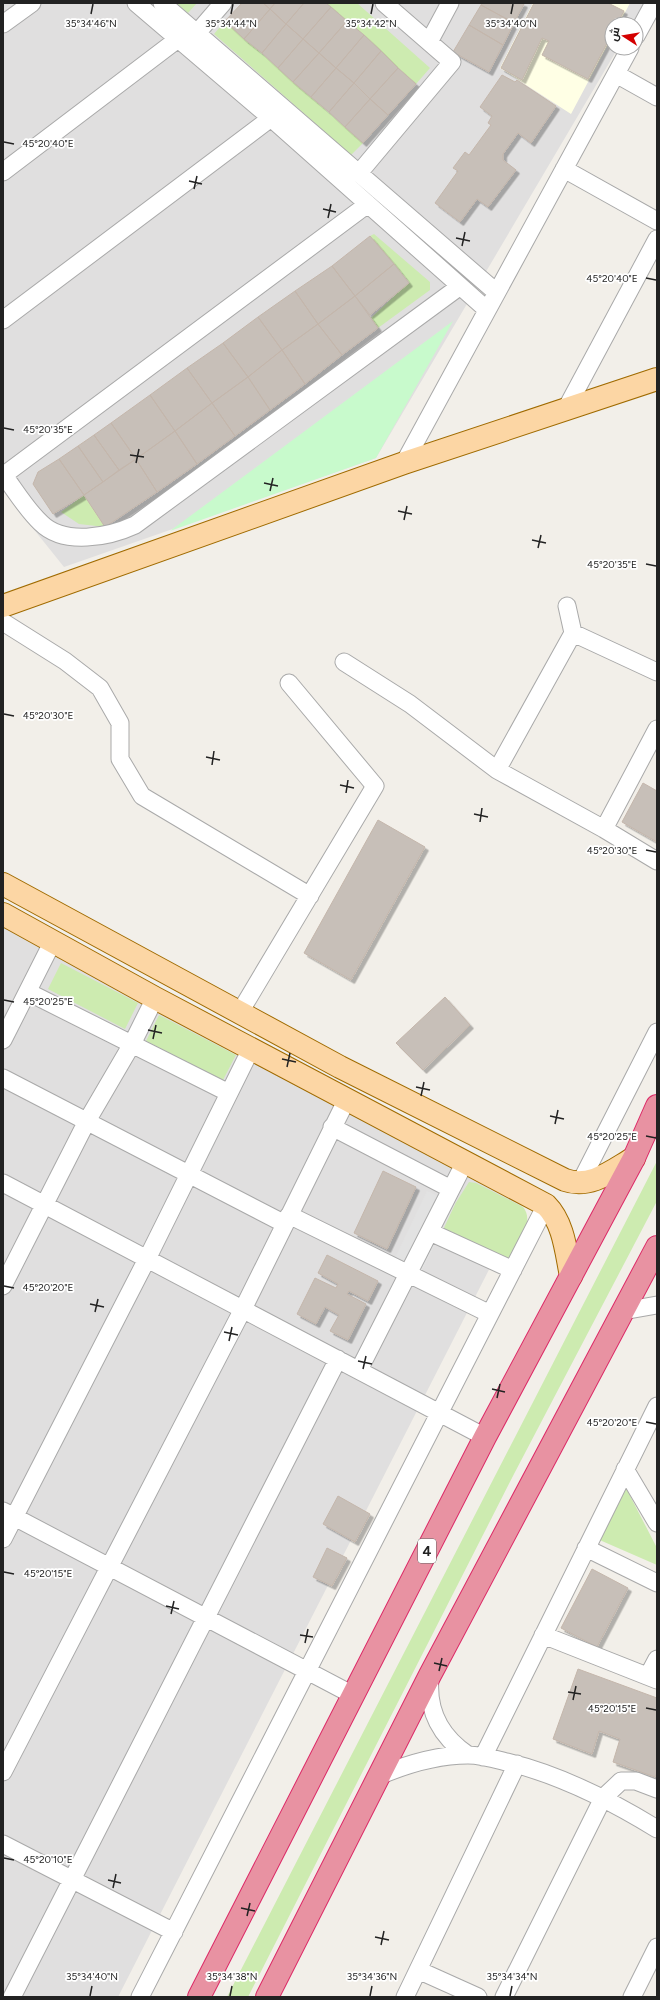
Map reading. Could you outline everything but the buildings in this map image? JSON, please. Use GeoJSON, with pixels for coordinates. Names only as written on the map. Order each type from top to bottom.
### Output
{"type":"FeatureCollection","features":[{"type":"Feature","properties":{"kind":"highway","name":"4"},"geometry":{"type":"LineString","coordinates":[[199,1997],[485,1437],[634,1158],[657,1106]]}},
{"type":"Feature","properties":{"kind":"highway"},"geometry":{"type":"LineString","coordinates":[[267,1997],[430,1675],[623,1311],[654,1258]]}},
{"type":"Feature","properties":{"kind":"main road"},"geometry":{"type":"LineString","coordinates":[[3,606],[404,463],[567,407],[657,379]]}},
{"type":"Feature","properties":{"kind":"main road"},"geometry":{"type":"LineString","coordinates":[[3,884],[347,1071],[565,1180],[580,1184],[593,1181],[634,1158]]}},
{"type":"Feature","properties":{"kind":"main road"},"geometry":{"type":"LineString","coordinates":[[3,914],[155,998],[546,1205],[557,1218],[561,1228],[571,1276]]}},
{"type":"Feature","properties":{"kind":"street"},"geometry":{"type":"LineString","coordinates":[[3,24],[32,3]]}},
{"type":"Feature","properties":{"kind":"street"},"geometry":{"type":"LineString","coordinates":[[136,3],[271,118],[486,309]]}},
{"type":"Feature","properties":{"kind":"street"},"geometry":{"type":"LineString","coordinates":[[162,3],[496,292]]}},
{"type":"Feature","properties":{"kind":"street"},"geometry":{"type":"LineString","coordinates":[[197,33],[223,3]]}},
{"type":"Feature","properties":{"kind":"street"},"geometry":{"type":"LineString","coordinates":[[359,173],[452,62],[384,3]]}},
{"type":"Feature","properties":{"kind":"street"},"geometry":{"type":"LineString","coordinates":[[429,42],[450,3]]}},
{"type":"Feature","properties":{"kind":"street"},"geometry":{"type":"LineString","coordinates":[[644,21],[654,3]]}},
{"type":"Feature","properties":{"kind":"street"},"geometry":{"type":"LineString","coordinates":[[3,172],[178,39]]}},
{"type":"Feature","properties":{"kind":"street"},"geometry":{"type":"LineString","coordinates":[[404,463],[486,309],[626,56]]}},
{"type":"Feature","properties":{"kind":"street"},"geometry":{"type":"LineString","coordinates":[[616,74],[657,97]]}},
{"type":"Feature","properties":{"kind":"street"},"geometry":{"type":"LineString","coordinates":[[3,320],[271,118]]}},
{"type":"Feature","properties":{"kind":"street"},"geometry":{"type":"LineString","coordinates":[[564,168],[657,221]]}},
{"type":"Feature","properties":{"kind":"street"},"geometry":{"type":"LineString","coordinates":[[368,204],[4,475],[41,524],[66,536],[82,537],[123,530],[135,525],[460,287]]}},
{"type":"Feature","properties":{"kind":"street"},"geometry":{"type":"LineString","coordinates":[[567,407],[657,239]]}},
{"type":"Feature","properties":{"kind":"street"},"geometry":{"type":"LineString","coordinates":[[498,770],[573,632],[567,606]]}},
{"type":"Feature","properties":{"kind":"street"},"geometry":{"type":"LineString","coordinates":[[3,622],[65,661],[100,688],[120,723],[120,759],[142,796],[310,896]]}},
{"type":"Feature","properties":{"kind":"street"},"geometry":{"type":"LineString","coordinates":[[573,632],[657,672]]}},
{"type":"Feature","properties":{"kind":"street"},"geometry":{"type":"LineString","coordinates":[[344,662],[410,704],[498,770],[604,829],[657,861]]}},
{"type":"Feature","properties":{"kind":"street"},"geometry":{"type":"LineString","coordinates":[[240,1012],[375,786],[289,683]]}},
{"type":"Feature","properties":{"kind":"street"},"geometry":{"type":"LineString","coordinates":[[604,829],[657,729]]}},
{"type":"Feature","properties":{"kind":"street"},"geometry":{"type":"LineString","coordinates":[[3,1040],[53,941]]}},
{"type":"Feature","properties":{"kind":"street"},"geometry":{"type":"LineString","coordinates":[[28,992],[229,1093]]}},
{"type":"Feature","properties":{"kind":"street"},"geometry":{"type":"LineString","coordinates":[[3,1286],[87,1122],[132,1044],[155,998]]}},
{"type":"Feature","properties":{"kind":"street"},"geometry":{"type":"LineString","coordinates":[[580,1184],[657,1032]]}},
{"type":"Feature","properties":{"kind":"street"},"geometry":{"type":"LineString","coordinates":[[3,1539],[9,1514],[148,1259],[188,1174],[251,1049]]}},
{"type":"Feature","properties":{"kind":"street"},"geometry":{"type":"LineString","coordinates":[[3,1078],[188,1174],[409,1274],[490,1314]]}},
{"type":"Feature","properties":{"kind":"street"},"geometry":{"type":"LineString","coordinates":[[3,1772],[242,1309],[347,1099]]}},
{"type":"Feature","properties":{"kind":"street"},"geometry":{"type":"LineString","coordinates":[[332,1127],[451,1189]]}},
{"type":"Feature","properties":{"kind":"street"},"geometry":{"type":"LineString","coordinates":[[359,1370],[465,1162]]}},
{"type":"Feature","properties":{"kind":"street"},"geometry":{"type":"LineString","coordinates":[[3,1183],[485,1437]]}},
{"type":"Feature","properties":{"kind":"street"},"geometry":{"type":"LineString","coordinates":[[140,1997],[546,1205]]}},
{"type":"Feature","properties":{"kind":"street"},"geometry":{"type":"LineString","coordinates":[[430,1232],[513,1270]]}},
{"type":"Feature","properties":{"kind":"street"},"geometry":{"type":"LineString","coordinates":[[623,1311],[657,1305]]}},
{"type":"Feature","properties":{"kind":"street"},"geometry":{"type":"LineString","coordinates":[[12,1997],[338,1359]]}},
{"type":"Feature","properties":{"kind":"street"},"geometry":{"type":"LineString","coordinates":[[476,1756],[543,1635],[657,1406]]}},
{"type":"Feature","properties":{"kind":"street"},"geometry":{"type":"LineString","coordinates":[[625,1469],[657,1523]]}},
{"type":"Feature","properties":{"kind":"street"},"geometry":{"type":"LineString","coordinates":[[9,1514],[353,1695]]}},
{"type":"Feature","properties":{"kind":"street"},"geometry":{"type":"LineString","coordinates":[[586,1548],[657,1583]]}},
{"type":"Feature","properties":{"kind":"street"},"geometry":{"type":"LineString","coordinates":[[543,1635],[653,1678],[657,1659]]}},
{"type":"Feature","properties":{"kind":"street"},"geometry":{"type":"LineString","coordinates":[[430,1675],[430,1700],[437,1722],[450,1741],[476,1756]]}},
{"type":"Feature","properties":{"kind":"street"},"geometry":{"type":"LineString","coordinates":[[379,1776],[425,1760],[476,1756],[517,1764],[546,1773],[603,1798],[657,1829]]}},
{"type":"Feature","properties":{"kind":"street"},"geometry":{"type":"LineString","coordinates":[[405,1997],[517,1764]]}},
{"type":"Feature","properties":{"kind":"street"},"geometry":{"type":"LineString","coordinates":[[504,1997],[603,1798],[621,1781],[636,1781],[657,1789]]}},
{"type":"Feature","properties":{"kind":"street"},"geometry":{"type":"LineString","coordinates":[[3,1844],[174,1932]]}},
{"type":"Feature","properties":{"kind":"street"},"geometry":{"type":"LineString","coordinates":[[632,1997],[657,1947]]}},
{"type":"Feature","properties":{"kind":"street"},"geometry":{"type":"LineString","coordinates":[[418,1970],[478,1997]]}},
{"type":"Feature","properties":{"kind":"shaded area"},"geometry":{"type":"Polygon","coordinates":[[[3,3],[644,3],[637,16],[604,16],[604,56],[613,56],[376,458],[64,567],[3,491],[3,3]]]}},
{"type":"Feature","properties":{"kind":"shaded area"},"geometry":{"type":"Polygon","coordinates":[[[533,3],[630,3],[623,16],[604,16],[604,52],[571,114],[500,68],[533,3]]]}},
{"type":"Feature","properties":{"kind":"shaded area"},"geometry":{"type":"Polygon","coordinates":[[[3,927],[524,1201],[118,1997],[3,1997],[3,927]]]}},
{"type":"Feature","properties":{"kind":"shaded area"},"geometry":{"type":"Polygon","coordinates":[[[427,1191],[455,1204],[421,1273],[394,1260],[427,1191]]]}},
{"type":"Feature","properties":{"kind":"green space"},"geometry":{"type":"Polygon","coordinates":[[[176,3],[197,3],[188,13],[176,3]]]}},
{"type":"Feature","properties":{"kind":"green space"},"geometry":{"type":"Polygon","coordinates":[[[325,3],[357,3],[430,68],[416,84],[325,3]]]}},
{"type":"Feature","properties":{"kind":"green space"},"geometry":{"type":"Polygon","coordinates":[[[225,21],[363,143],[351,155],[214,34],[225,21]]]}},
{"type":"Feature","properties":{"kind":"green space"},"geometry":{"type":"Polygon","coordinates":[[[374,234],[430,282],[430,290],[378,328],[371,318],[409,282],[370,236],[374,234]]]}},
{"type":"Feature","properties":{"kind":"green space"},"geometry":{"type":"Polygon","coordinates":[[[453,321],[376,458],[170,531],[453,321]]]}},
{"type":"Feature","properties":{"kind":"green space"},"geometry":{"type":"Polygon","coordinates":[[[84,495],[105,527],[79,524],[61,512],[84,495]]]}},
{"type":"Feature","properties":{"kind":"green space"},"geometry":{"type":"Polygon","coordinates":[[[61,963],[138,1003],[125,1029],[48,989],[61,963]]]}},
{"type":"Feature","properties":{"kind":"green space"},"geometry":{"type":"Polygon","coordinates":[[[159,1015],[236,1055],[223,1080],[146,1041],[159,1015]]]}},
{"type":"Feature","properties":{"kind":"green space"},"geometry":{"type":"Polygon","coordinates":[[[657,1161],[657,1201],[514,1474],[248,1997],[227,1997],[657,1161]]]}},
{"type":"Feature","properties":{"kind":"green space"},"geometry":{"type":"Polygon","coordinates":[[[469,1182],[476,1183],[523,1207],[526,1213],[527,1220],[524,1235],[509,1262],[443,1230],[455,1204],[469,1182]]]}},
{"type":"Feature","properties":{"kind":"green space"},"geometry":{"type":"Polygon","coordinates":[[[626,1488],[657,1548],[657,1565],[595,1538],[626,1488]]]}}]}
